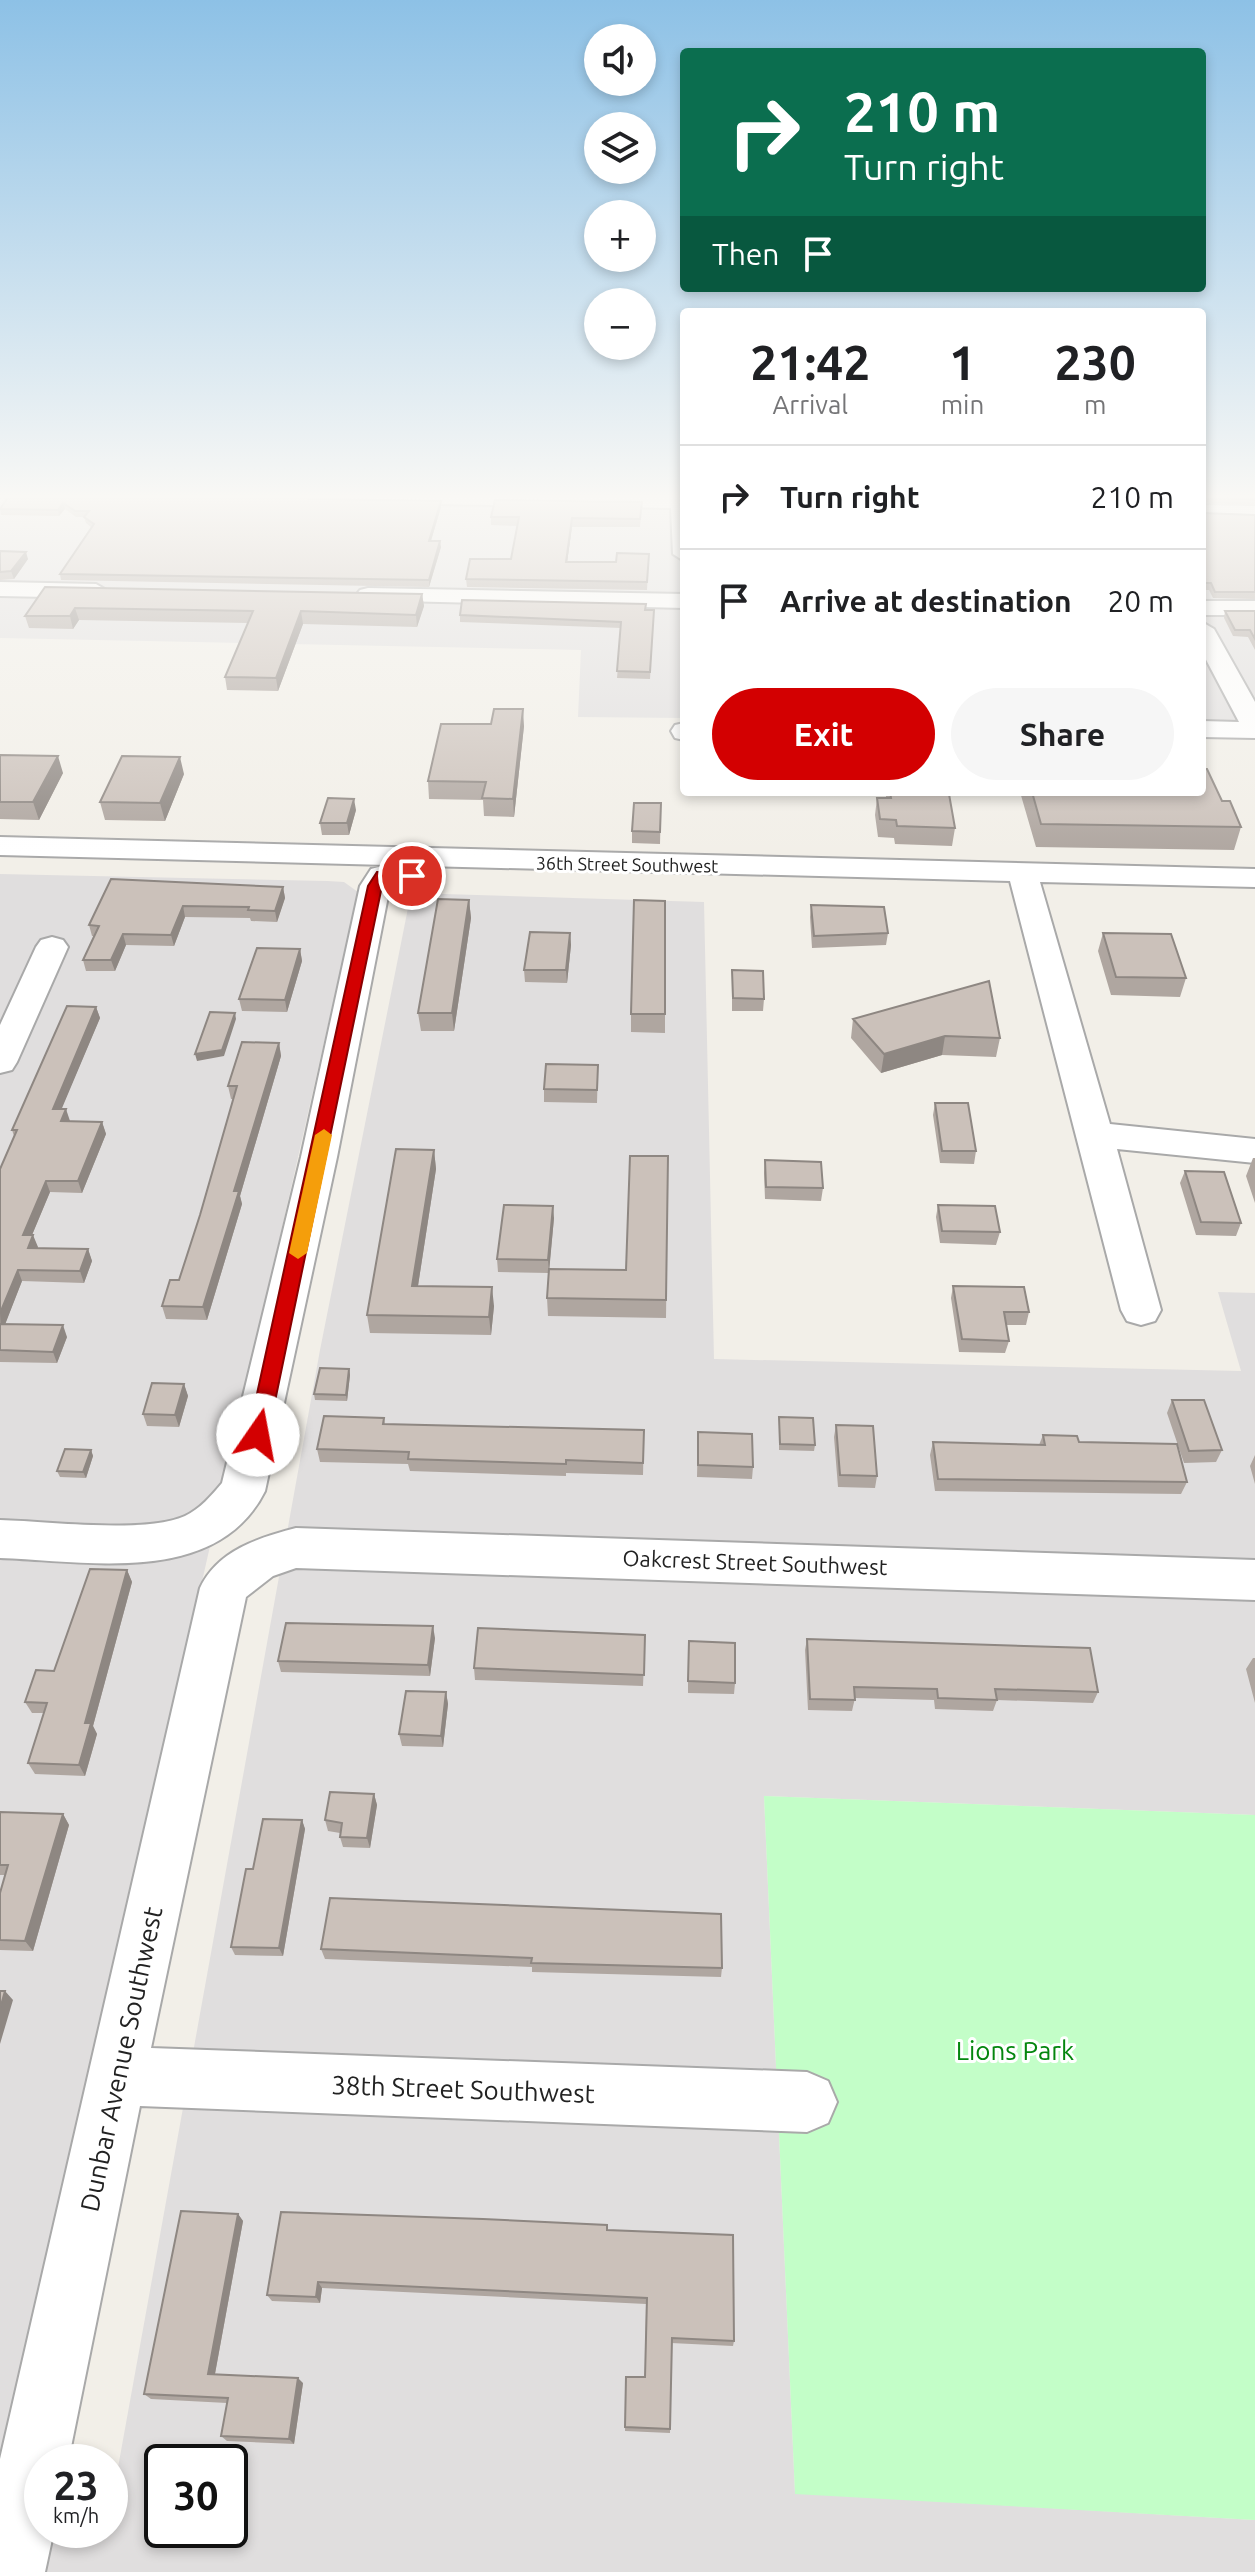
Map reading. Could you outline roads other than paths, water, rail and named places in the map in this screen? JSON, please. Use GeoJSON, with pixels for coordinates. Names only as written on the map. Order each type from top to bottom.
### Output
{"type":"FeatureCollection","features":[{"type":"Feature","properties":{"kind":"street"},"geometry":{"type":"LineString","coordinates":[[1206,636],[1255,728],[1206,729]]}},
{"type":"Feature","properties":{"kind":"street","name":"36th Street Southwest"},"geometry":{"type":"LineString","coordinates":[[0,846],[1255,894]]}},
{"type":"Feature","properties":{"kind":"street","name":"36th Street Southwest"},"geometry":{"type":"LineString","coordinates":[[0,866],[382,875],[1026,883],[1255,878]]}},
{"type":"Feature","properties":{"kind":"street"},"geometry":{"type":"LineString","coordinates":[[0,1539],[162,1540],[193,1533],[225,1512],[243,1491],[251,1466],[375,886],[382,875]]}},
{"type":"Feature","properties":{"kind":"street"},"geometry":{"type":"LineString","coordinates":[[1026,883],[1141,1310]]}},
{"type":"Feature","properties":{"kind":"street"},"geometry":{"type":"LineString","coordinates":[[0,1062],[52,947]]}},
{"type":"Feature","properties":{"kind":"street"},"geometry":{"type":"LineString","coordinates":[[1094,1135],[1255,1151]]}},
{"type":"Feature","properties":{"kind":"street","name":"Oakcrest Street Southwest"},"geometry":{"type":"LineString","coordinates":[[256,1559],[296,1548],[420,1550],[1255,1580]]}},
{"type":"Feature","properties":{"kind":"street","name":"Dunbar Avenue Southwest"},"geometry":{"type":"LineString","coordinates":[[10,2572],[119,2076],[178,1787],[224,1588],[256,1559]]}},
{"type":"Feature","properties":{"kind":"street","name":"38th Street Southwest"},"geometry":{"type":"LineString","coordinates":[[119,2076],[807,2102]]}},
{"type":"Feature","properties":{"kind":"park label","name":"Lions Park"},"geometry":{"type":"Point","coordinates":[1015,2050]}}]}
